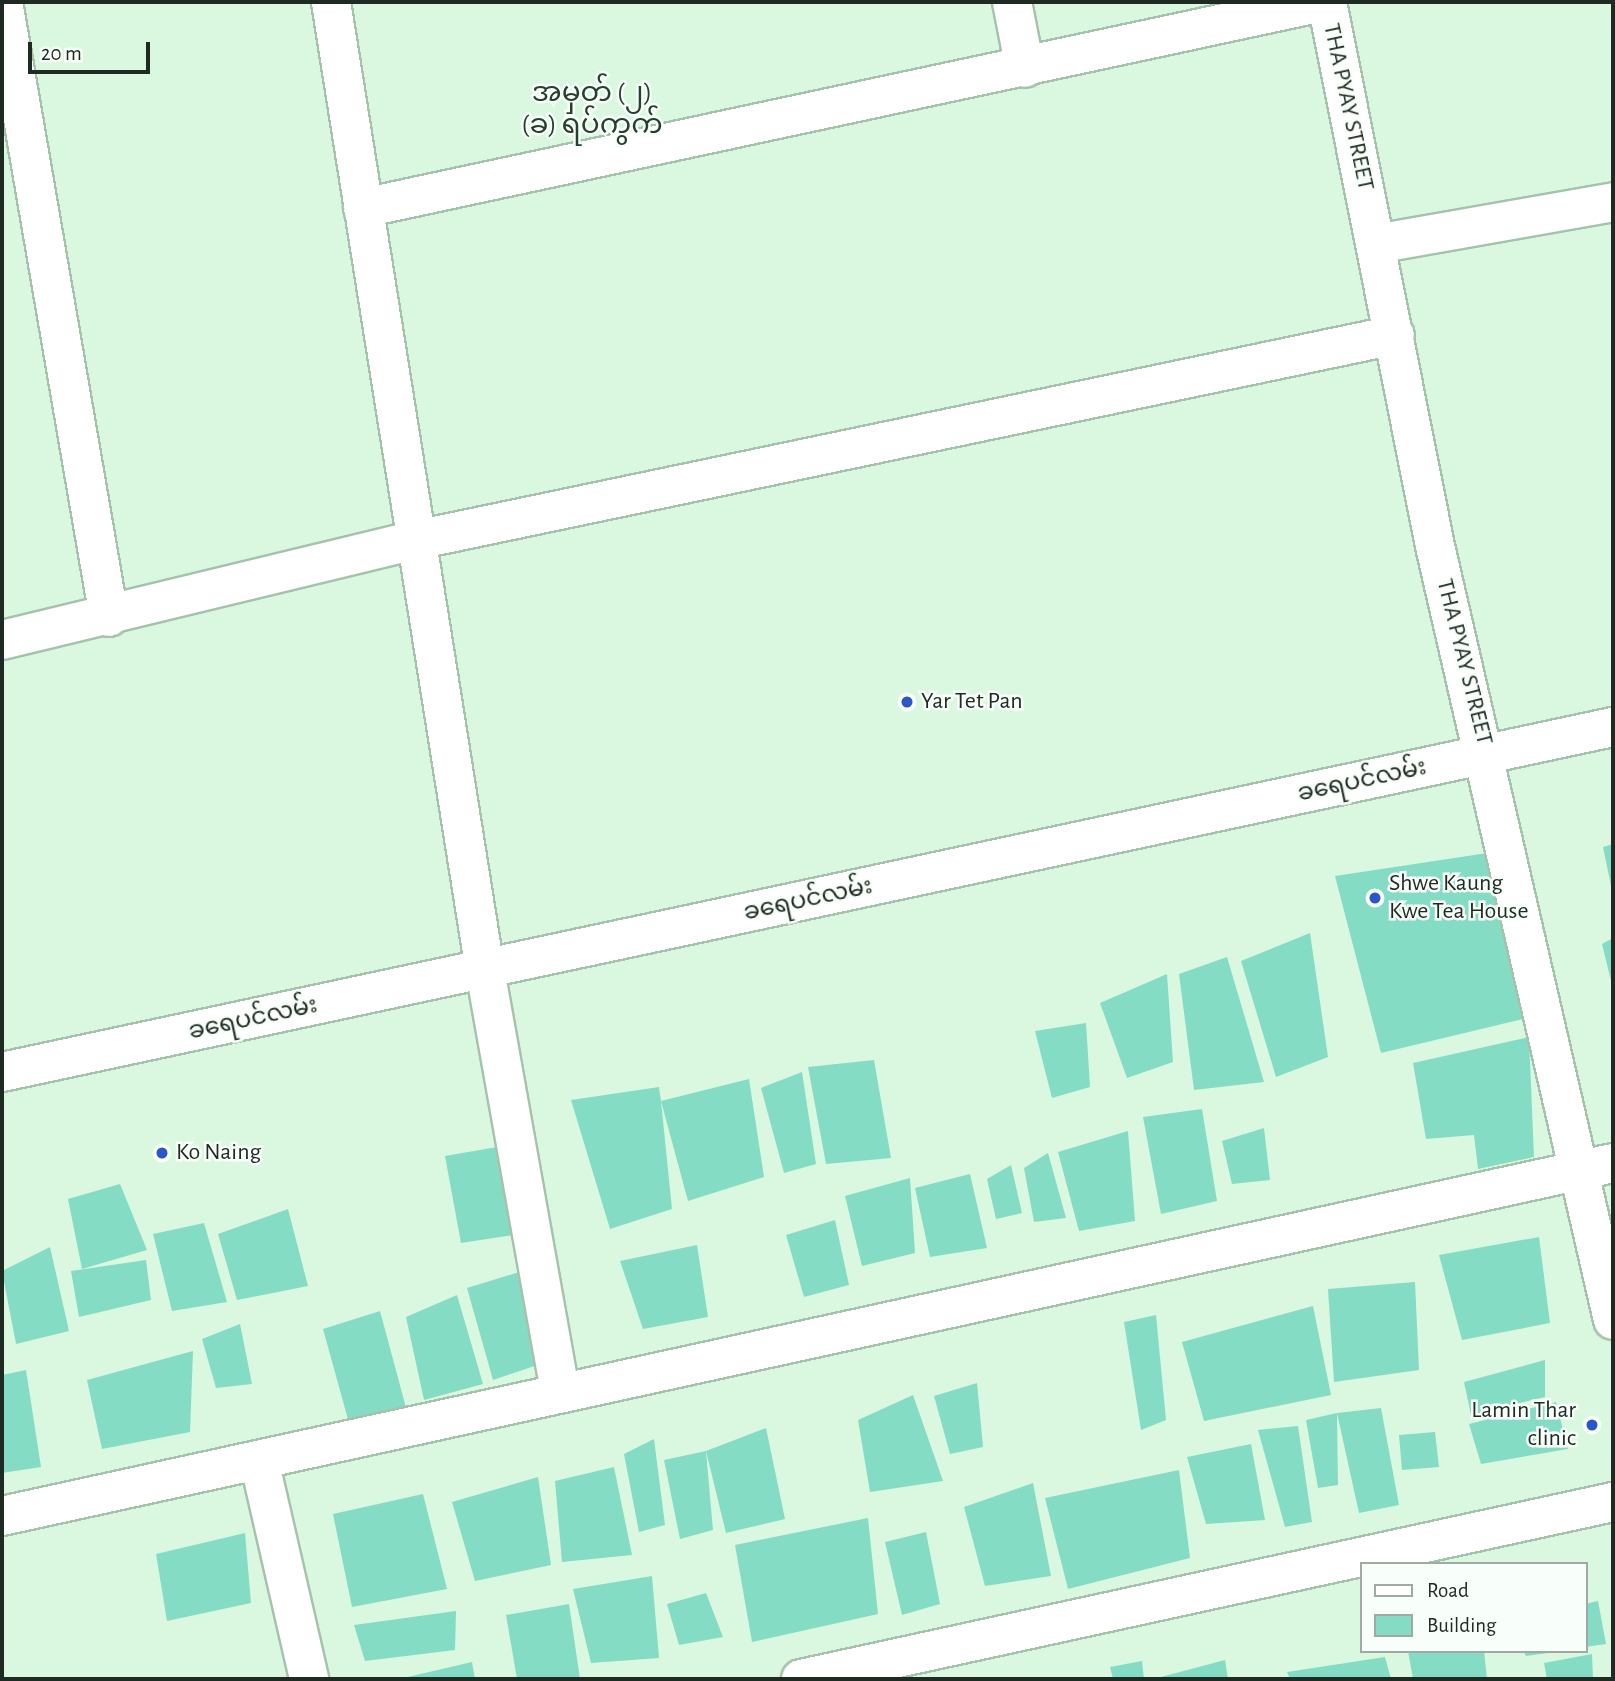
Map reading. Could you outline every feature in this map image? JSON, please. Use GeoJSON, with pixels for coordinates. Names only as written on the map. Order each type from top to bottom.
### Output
{"type":"FeatureCollection","features":[{"type":"Feature","properties":{"kind":"street"},"geometry":{"type":"LineString","coordinates":[[3,2],[109,617]]}},
{"type":"Feature","properties":{"kind":"street"},"geometry":{"type":"LineString","coordinates":[[331,2],[485,970],[560,1392]]}},
{"type":"Feature","properties":{"kind":"street"},"geometry":{"type":"LineString","coordinates":[[1012,2],[1025,68]]}},
{"type":"Feature","properties":{"kind":"street"},"geometry":{"type":"LineString","coordinates":[[363,208],[1324,2]]}},
{"type":"Feature","properties":{"kind":"street","name":"THA PYAY STREET"},"geometry":{"type":"LineString","coordinates":[[1324,2],[1395,335],[1435,546],[1486,754],[1595,1167],[1613,1320]]}},
{"type":"Feature","properties":{"kind":"street"},"geometry":{"type":"LineString","coordinates":[[1376,244],[1613,202]]}},
{"type":"Feature","properties":{"kind":"street"},"geometry":{"type":"LineString","coordinates":[[2,640],[109,617],[416,540],[1395,335]]}},
{"type":"Feature","properties":{"kind":"street","name":"ခရေပင်လမ်း"},"geometry":{"type":"LineString","coordinates":[[2,1072],[1613,727]]}},
{"type":"Feature","properties":{"kind":"street"},"geometry":{"type":"LineString","coordinates":[[2,1516],[1595,1167]]}},
{"type":"Feature","properties":{"kind":"street"},"geometry":{"type":"LineString","coordinates":[[259,1460],[309,1679]]}},
{"type":"Feature","properties":{"kind":"street"},"geometry":{"type":"LineString","coordinates":[[801,1679],[1613,1502]]}},
{"type":"Feature","properties":{"kind":"building"},"geometry":{"type":"Polygon","coordinates":[[[1613,844],[1613,891],[1612,891],[1603,847],[1613,844]]]}},
{"type":"Feature","properties":{"kind":"building"},"geometry":{"type":"Polygon","coordinates":[[[1494,852],[1523,1019],[1381,1053],[1335,876],[1494,852]]]}},
{"type":"Feature","properties":{"kind":"building"},"geometry":{"type":"Polygon","coordinates":[[[1310,933],[1328,1057],[1276,1077],[1241,961],[1310,933]]]}},
{"type":"Feature","properties":{"kind":"building"},"geometry":{"type":"Polygon","coordinates":[[[1613,938],[1613,984],[1612,985],[1602,944],[1613,938]]]}},
{"type":"Feature","properties":{"kind":"building"},"geometry":{"type":"Polygon","coordinates":[[[1227,957],[1264,1082],[1194,1090],[1179,974],[1227,957]]]}},
{"type":"Feature","properties":{"kind":"building"},"geometry":{"type":"Polygon","coordinates":[[[1167,974],[1173,1062],[1127,1078],[1100,1003],[1167,974]]]}},
{"type":"Feature","properties":{"kind":"building"},"geometry":{"type":"Polygon","coordinates":[[[1086,1023],[1090,1087],[1052,1098],[1035,1031],[1086,1023]]]}},
{"type":"Feature","properties":{"kind":"building"},"geometry":{"type":"Polygon","coordinates":[[[1529,1037],[1534,1157],[1478,1169],[1474,1135],[1426,1139],[1413,1063],[1529,1037]]]}},
{"type":"Feature","properties":{"kind":"building"},"geometry":{"type":"Polygon","coordinates":[[[874,1060],[891,1158],[826,1164],[808,1067],[874,1060]]]}},
{"type":"Feature","properties":{"kind":"building"},"geometry":{"type":"Polygon","coordinates":[[[802,1072],[816,1164],[784,1173],[761,1088],[802,1072]]]}},
{"type":"Feature","properties":{"kind":"building"},"geometry":{"type":"Polygon","coordinates":[[[749,1079],[764,1177],[688,1201],[661,1101],[749,1079]]]}},
{"type":"Feature","properties":{"kind":"building"},"geometry":{"type":"Polygon","coordinates":[[[659,1087],[672,1209],[610,1229],[571,1100],[659,1087]]]}},
{"type":"Feature","properties":{"kind":"building"},"geometry":{"type":"Polygon","coordinates":[[[1202,1109],[1217,1201],[1161,1214],[1143,1117],[1202,1109]]]}},
{"type":"Feature","properties":{"kind":"building"},"geometry":{"type":"Polygon","coordinates":[[[1264,1128],[1270,1180],[1232,1184],[1222,1141],[1264,1128]]]}},
{"type":"Feature","properties":{"kind":"building"},"geometry":{"type":"Polygon","coordinates":[[[1128,1131],[1135,1221],[1079,1231],[1058,1152],[1128,1131]]]}},
{"type":"Feature","properties":{"kind":"building"},"geometry":{"type":"Polygon","coordinates":[[[515,1144],[532,1232],[461,1243],[445,1156],[515,1144]]]}},
{"type":"Feature","properties":{"kind":"building"},"geometry":{"type":"Polygon","coordinates":[[[1048,1153],[1066,1218],[1034,1222],[1024,1168],[1048,1153]]]}},
{"type":"Feature","properties":{"kind":"building"},"geometry":{"type":"Polygon","coordinates":[[[1011,1165],[1022,1213],[996,1219],[987,1179],[1011,1165]]]}},
{"type":"Feature","properties":{"kind":"building"},"geometry":{"type":"Polygon","coordinates":[[[970,1174],[987,1248],[930,1257],[915,1188],[970,1174]]]}},
{"type":"Feature","properties":{"kind":"building"},"geometry":{"type":"Polygon","coordinates":[[[910,1178],[915,1253],[862,1266],[845,1196],[910,1178]]]}},
{"type":"Feature","properties":{"kind":"building"},"geometry":{"type":"Polygon","coordinates":[[[120,1184],[147,1250],[82,1269],[68,1199],[120,1184]]]}},
{"type":"Feature","properties":{"kind":"building"},"geometry":{"type":"Polygon","coordinates":[[[288,1209],[308,1286],[237,1300],[218,1234],[288,1209]]]}},
{"type":"Feature","properties":{"kind":"building"},"geometry":{"type":"Polygon","coordinates":[[[835,1220],[849,1285],[804,1297],[786,1235],[835,1220]]]}},
{"type":"Feature","properties":{"kind":"building"},"geometry":{"type":"Polygon","coordinates":[[[204,1223],[227,1302],[172,1311],[153,1234],[204,1223]]]}},
{"type":"Feature","properties":{"kind":"building"},"geometry":{"type":"Polygon","coordinates":[[[1539,1237],[1550,1323],[1462,1340],[1439,1255],[1539,1237]]]}},
{"type":"Feature","properties":{"kind":"building"},"geometry":{"type":"Polygon","coordinates":[[[697,1245],[708,1317],[643,1329],[620,1261],[697,1245]]]}},
{"type":"Feature","properties":{"kind":"building"},"geometry":{"type":"Polygon","coordinates":[[[50,1247],[69,1331],[16,1344],[2,1271],[50,1247]]]}},
{"type":"Feature","properties":{"kind":"building"},"geometry":{"type":"Polygon","coordinates":[[[146,1260],[151,1300],[79,1317],[71,1271],[146,1260]]]}},
{"type":"Feature","properties":{"kind":"building"},"geometry":{"type":"Polygon","coordinates":[[[539,1266],[555,1359],[493,1380],[467,1288],[539,1266]]]}},
{"type":"Feature","properties":{"kind":"building"},"geometry":{"type":"Polygon","coordinates":[[[1415,1282],[1419,1370],[1334,1382],[1328,1289],[1415,1282]]]}},
{"type":"Feature","properties":{"kind":"building"},"geometry":{"type":"Polygon","coordinates":[[[457,1295],[483,1384],[424,1400],[406,1317],[457,1295]]]}},
{"type":"Feature","properties":{"kind":"building"},"geometry":{"type":"Polygon","coordinates":[[[1313,1306],[1331,1395],[1204,1421],[1182,1342],[1313,1306]]]}},
{"type":"Feature","properties":{"kind":"building"},"geometry":{"type":"Polygon","coordinates":[[[380,1311],[408,1415],[349,1423],[323,1329],[380,1311]]]}},
{"type":"Feature","properties":{"kind":"building"},"geometry":{"type":"Polygon","coordinates":[[[1156,1315],[1166,1420],[1141,1430],[1124,1322],[1156,1315]]]}},
{"type":"Feature","properties":{"kind":"building"},"geometry":{"type":"Polygon","coordinates":[[[240,1324],[252,1384],[216,1388],[202,1339],[240,1324]]]}},
{"type":"Feature","properties":{"kind":"building"},"geometry":{"type":"Polygon","coordinates":[[[193,1351],[190,1432],[102,1449],[87,1380],[193,1351]]]}},
{"type":"Feature","properties":{"kind":"building"},"geometry":{"type":"Polygon","coordinates":[[[1545,1360],[1545,1397],[1471,1415],[1464,1382],[1545,1360]]]}},
{"type":"Feature","properties":{"kind":"building"},"geometry":{"type":"Polygon","coordinates":[[[26,1370],[41,1467],[2,1473],[2,1375],[26,1370]]]}},
{"type":"Feature","properties":{"kind":"building"},"geometry":{"type":"Polygon","coordinates":[[[977,1383],[983,1447],[950,1454],[934,1396],[977,1383]]]}},
{"type":"Feature","properties":{"kind":"building"},"geometry":{"type":"Polygon","coordinates":[[[913,1395],[943,1481],[870,1492],[858,1420],[913,1395]]]}},
{"type":"Feature","properties":{"kind":"building"},"geometry":{"type":"Polygon","coordinates":[[[1556,1402],[1568,1449],[1481,1464],[1469,1424],[1556,1402]]]}},
{"type":"Feature","properties":{"kind":"building"},"geometry":{"type":"Polygon","coordinates":[[[1381,1408],[1399,1505],[1359,1513],[1337,1413],[1381,1408]]]}},
{"type":"Feature","properties":{"kind":"building"},"geometry":{"type":"Polygon","coordinates":[[[1337,1413],[1338,1485],[1318,1488],[1306,1420],[1337,1413]]]}},
{"type":"Feature","properties":{"kind":"building"},"geometry":{"type":"Polygon","coordinates":[[[1298,1426],[1312,1522],[1285,1527],[1258,1430],[1298,1426]]]}},
{"type":"Feature","properties":{"kind":"building"},"geometry":{"type":"Polygon","coordinates":[[[766,1428],[785,1519],[726,1533],[706,1451],[766,1428]]]}},
{"type":"Feature","properties":{"kind":"building"},"geometry":{"type":"Polygon","coordinates":[[[1435,1432],[1439,1467],[1402,1470],[1399,1435],[1435,1432]]]}},
{"type":"Feature","properties":{"kind":"building"},"geometry":{"type":"Polygon","coordinates":[[[654,1439],[665,1525],[639,1532],[624,1454],[654,1439]]]}},
{"type":"Feature","properties":{"kind":"building"},"geometry":{"type":"Polygon","coordinates":[[[1251,1444],[1265,1520],[1206,1524],[1187,1457],[1251,1444]]]}},
{"type":"Feature","properties":{"kind":"building"},"geometry":{"type":"Polygon","coordinates":[[[706,1451],[713,1530],[680,1539],[664,1460],[706,1451]]]}},
{"type":"Feature","properties":{"kind":"building"},"geometry":{"type":"Polygon","coordinates":[[[614,1467],[632,1555],[562,1562],[555,1481],[614,1467]]]}},
{"type":"Feature","properties":{"kind":"building"},"geometry":{"type":"Polygon","coordinates":[[[1179,1470],[1190,1558],[1068,1589],[1045,1498],[1179,1470]]]}},
{"type":"Feature","properties":{"kind":"building"},"geometry":{"type":"Polygon","coordinates":[[[538,1477],[551,1565],[475,1581],[452,1502],[538,1477]]]}},
{"type":"Feature","properties":{"kind":"building"},"geometry":{"type":"Polygon","coordinates":[[[1033,1483],[1051,1576],[985,1586],[964,1507],[1033,1483]]]}},
{"type":"Feature","properties":{"kind":"building"},"geometry":{"type":"Polygon","coordinates":[[[423,1494],[447,1589],[352,1607],[333,1514],[423,1494]]]}},
{"type":"Feature","properties":{"kind":"building"},"geometry":{"type":"Polygon","coordinates":[[[868,1518],[878,1614],[752,1642],[735,1545],[868,1518]]]}},
{"type":"Feature","properties":{"kind":"building"},"geometry":{"type":"Polygon","coordinates":[[[926,1532],[940,1604],[902,1615],[885,1542],[926,1532]]]}},
{"type":"Feature","properties":{"kind":"building"},"geometry":{"type":"Polygon","coordinates":[[[245,1533],[251,1603],[167,1621],[156,1554],[245,1533]]]}},
{"type":"Feature","properties":{"kind":"building"},"geometry":{"type":"Polygon","coordinates":[[[652,1576],[659,1658],[591,1663],[573,1589],[652,1576]]]}},
{"type":"Feature","properties":{"kind":"building"},"geometry":{"type":"Polygon","coordinates":[[[706,1593],[723,1637],[679,1645],[667,1604],[706,1593]]]}},
{"type":"Feature","properties":{"kind":"building"},"geometry":{"type":"Polygon","coordinates":[[[1598,1601],[1606,1644],[1587,1647],[1587,1604],[1598,1601]]]}},
{"type":"Feature","properties":{"kind":"building"},"geometry":{"type":"Polygon","coordinates":[[[569,1604],[580,1679],[517,1679],[506,1615],[569,1604]]]}},
{"type":"Feature","properties":{"kind":"building"},"geometry":{"type":"Polygon","coordinates":[[[456,1611],[455,1650],[365,1661],[354,1625],[456,1611]]]}},
{"type":"Feature","properties":{"kind":"building"},"geometry":{"type":"Polygon","coordinates":[[[1408,1653],[1484,1653],[1487,1679],[1413,1679],[1408,1653]]]}},
{"type":"Feature","properties":{"kind":"building"},"geometry":{"type":"Polygon","coordinates":[[[1524,1653],[1548,1653],[1526,1656],[1524,1653]]]}},
{"type":"Feature","properties":{"kind":"building"},"geometry":{"type":"Polygon","coordinates":[[[1592,1654],[1593,1679],[1547,1679],[1544,1663],[1592,1654]]]}},
{"type":"Feature","properties":{"kind":"building"},"geometry":{"type":"Polygon","coordinates":[[[1385,1657],[1391,1679],[1290,1679],[1287,1672],[1385,1657]]]}},
{"type":"Feature","properties":{"kind":"building"},"geometry":{"type":"Polygon","coordinates":[[[1225,1660],[1228,1679],[1157,1679],[1157,1678],[1225,1660]]]}},
{"type":"Feature","properties":{"kind":"building"},"geometry":{"type":"Polygon","coordinates":[[[1142,1661],[1144,1679],[1113,1679],[1110,1667],[1142,1661]]]}},
{"type":"Feature","properties":{"kind":"building"},"geometry":{"type":"Polygon","coordinates":[[[472,1662],[475,1679],[403,1679],[403,1678],[472,1662]]]}},
{"type":"Feature","properties":{"kind":"place","name":"Yar Tet Pan"},"geometry":{"type":"Point","coordinates":[907,702]}},
{"type":"Feature","properties":{"kind":"place","name":"Shwe Kaung Kwe Tea House"},"geometry":{"type":"Point","coordinates":[1375,898]}},
{"type":"Feature","properties":{"kind":"place","name":"Ko Naing"},"geometry":{"type":"Point","coordinates":[162,1153]}},
{"type":"Feature","properties":{"kind":"place","name":"Lamin Thar clinic"},"geometry":{"type":"Point","coordinates":[1592,1425]}},
{"type":"Feature","properties":{"kind":"district","name":"အမှတ် (၂) (ခ) ရပ်ကွက်"},"geometry":{"type":"Point","coordinates":[592,109]}}]}
